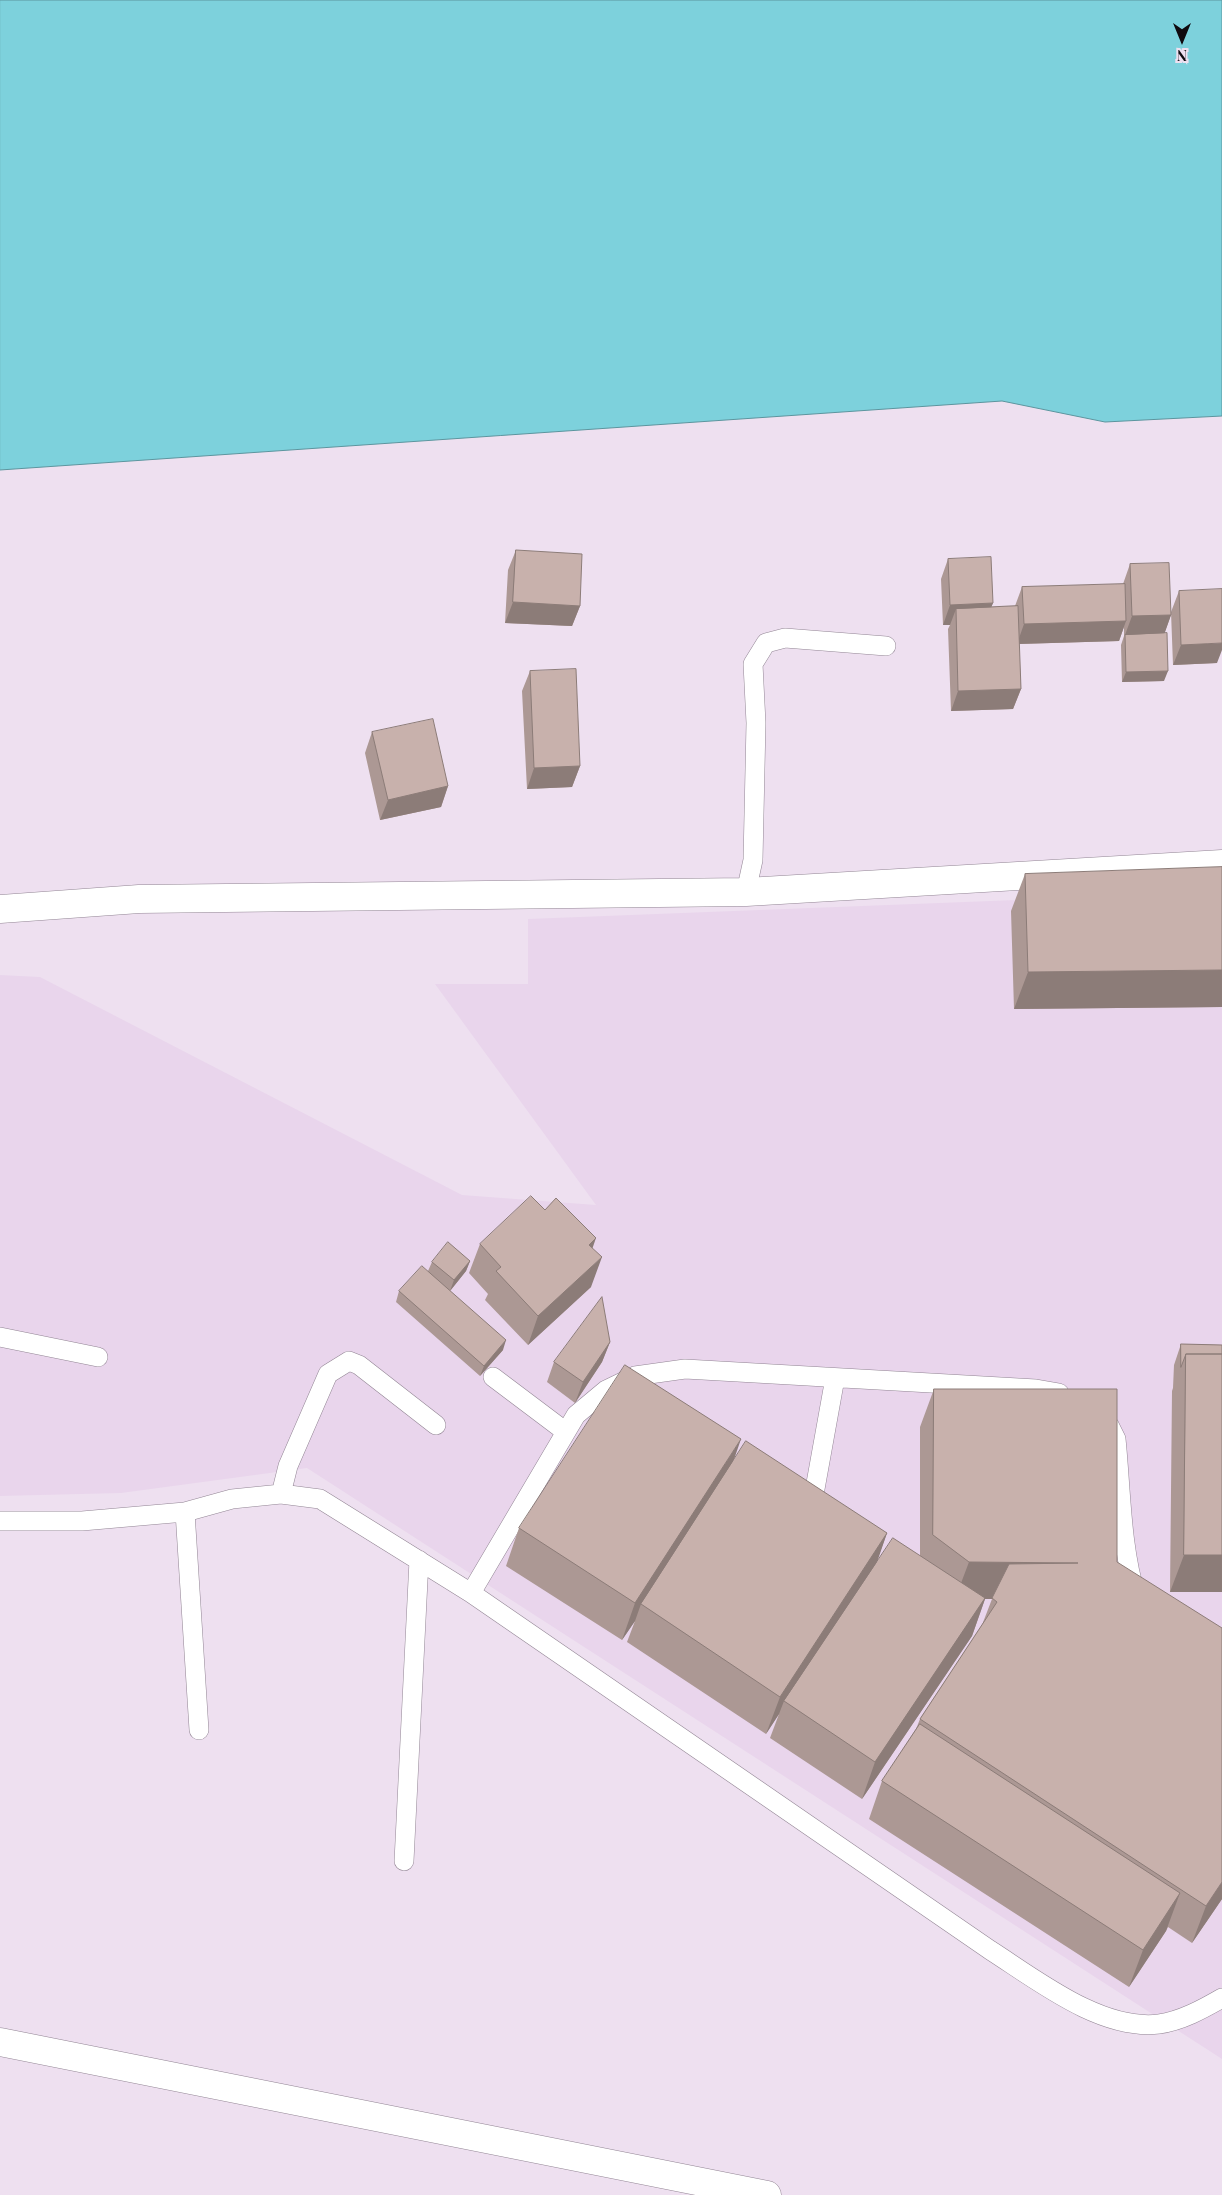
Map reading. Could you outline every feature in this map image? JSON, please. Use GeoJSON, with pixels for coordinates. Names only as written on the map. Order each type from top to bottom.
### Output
{"type":"FeatureCollection","features":[{"type":"Feature","properties":{"kind":"street"},"geometry":{"type":"LineString","coordinates":[[0,909],[139,899],[746,892],[1222,864]]}},
{"type":"Feature","properties":{"kind":"street"},"geometry":{"type":"LineString","coordinates":[[0,2042],[767,2195]]}},
{"type":"Feature","properties":{"kind":"lane"},"geometry":{"type":"LineString","coordinates":[[746,892],[753,860],[756,723],[753,664],[766,642],[785,638],[886,646]]}},
{"type":"Feature","properties":{"kind":"lane"},"geometry":{"type":"LineString","coordinates":[[0,1337],[98,1357]]}},
{"type":"Feature","properties":{"kind":"lane"},"geometry":{"type":"LineString","coordinates":[[281,1494],[288,1466],[328,1374],[340,1365],[349,1361],[359,1365],[436,1425]]}},
{"type":"Feature","properties":{"kind":"lane"},"geometry":{"type":"LineString","coordinates":[[471,1593],[576,1415],[606,1390],[635,1376],[685,1369],[1036,1389],[1079,1397]]}},
{"type":"Feature","properties":{"kind":"lane"},"geometry":{"type":"LineString","coordinates":[[493,1377],[566,1432]]}},
{"type":"Feature","properties":{"kind":"lane"},"geometry":{"type":"LineString","coordinates":[[811,1512],[836,1378]]}},
{"type":"Feature","properties":{"kind":"lane"},"geometry":{"type":"LineString","coordinates":[[1098,1407],[1103,1412],[1116,1439],[1131,1580],[1138,1600],[1146,1605]]}},
{"type":"Feature","properties":{"kind":"lane"},"geometry":{"type":"LineString","coordinates":[[0,1521],[82,1521],[184,1512],[232,1499],[281,1494],[320,1499],[471,1593],[990,1950],[1062,1996],[1123,2023],[1159,2024],[1199,2011],[1222,1998]]}},
{"type":"Feature","properties":{"kind":"lane"},"geometry":{"type":"LineString","coordinates":[[184,1512],[198,1730]]}},
{"type":"Feature","properties":{"kind":"lane"},"geometry":{"type":"LineString","coordinates":[[404,1861],[419,1560]]}},
{"type":"Feature","properties":{"kind":"shaded area"},"geometry":{"type":"Polygon","coordinates":[[[1222,892],[1222,2059],[307,1468],[121,1493],[0,1496],[0,975],[40,977],[462,1195],[596,1205],[435,984],[528,984],[528,919],[1222,892]]]}},
{"type":"Feature","properties":{"kind":"water"},"geometry":{"type":"Polygon","coordinates":[[[0,0],[1222,0],[1222,416],[1105,422],[1002,401],[0,470],[0,0]]]}},
{"type":"Feature","properties":{"kind":"building"},"geometry":{"type":"Polygon","coordinates":[[[516,550],[582,554],[580,606],[513,602],[516,550]]]}},
{"type":"Feature","properties":{"kind":"building"},"geometry":{"type":"Polygon","coordinates":[[[991,557],[993,603],[950,605],[948,559],[991,557]]]}},
{"type":"Feature","properties":{"kind":"building"},"geometry":{"type":"Polygon","coordinates":[[[1169,563],[1171,615],[1132,616],[1130,564],[1169,563]]]}},
{"type":"Feature","properties":{"kind":"building"},"geometry":{"type":"Polygon","coordinates":[[[1125,584],[1126,621],[1024,624],[1022,587],[1125,584]]]}},
{"type":"Feature","properties":{"kind":"building"},"geometry":{"type":"Polygon","coordinates":[[[1222,589],[1222,643],[1181,645],[1179,591],[1222,589]]]}},
{"type":"Feature","properties":{"kind":"building"},"geometry":{"type":"Polygon","coordinates":[[[1018,606],[1021,689],[958,691],[956,609],[1018,606]]]}},
{"type":"Feature","properties":{"kind":"building"},"geometry":{"type":"Polygon","coordinates":[[[1167,633],[1168,671],[1126,672],[1125,635],[1167,633]]]}},
{"type":"Feature","properties":{"kind":"building"},"geometry":{"type":"Polygon","coordinates":[[[576,669],[580,766],[534,768],[530,671],[576,669]]]}},
{"type":"Feature","properties":{"kind":"building"},"geometry":{"type":"Polygon","coordinates":[[[433,719],[448,786],[388,800],[372,732],[433,719]]]}},
{"type":"Feature","properties":{"kind":"building"},"geometry":{"type":"Polygon","coordinates":[[[1222,867],[1222,970],[1028,972],[1025,874],[1222,867]]]}},
{"type":"Feature","properties":{"kind":"building"},"geometry":{"type":"Polygon","coordinates":[[[531,1196],[545,1210],[556,1198],[596,1238],[589,1245],[602,1257],[538,1316],[496,1271],[501,1267],[480,1244],[531,1196]]]}},
{"type":"Feature","properties":{"kind":"building"},"geometry":{"type":"Polygon","coordinates":[[[448,1242],[470,1261],[454,1280],[432,1262],[448,1242]]]}},
{"type":"Feature","properties":{"kind":"building"},"geometry":{"type":"Polygon","coordinates":[[[422,1266],[506,1340],[484,1366],[399,1291],[422,1266]]]}},
{"type":"Feature","properties":{"kind":"building"},"geometry":{"type":"Polygon","coordinates":[[[602,1297],[610,1342],[583,1382],[554,1362],[602,1297]]]}},
{"type":"Feature","properties":{"kind":"building"},"geometry":{"type":"Polygon","coordinates":[[[1181,1344],[1222,1345],[1222,1354],[1186,1354],[1181,1367],[1181,1344]]]}},
{"type":"Feature","properties":{"kind":"building"},"geometry":{"type":"Polygon","coordinates":[[[1186,1354],[1222,1354],[1222,1555],[1184,1555],[1186,1354]]]}},
{"type":"Feature","properties":{"kind":"building"},"geometry":{"type":"Polygon","coordinates":[[[625,1365],[741,1439],[635,1603],[519,1528],[625,1365]]]}},
{"type":"Feature","properties":{"kind":"building"},"geometry":{"type":"Polygon","coordinates":[[[934,1389],[1117,1389],[1117,1562],[1222,1628],[1222,1882],[1206,1906],[920,1719],[997,1602],[992,1598],[1009,1564],[1078,1563],[969,1562],[933,1535],[934,1389]]]}},
{"type":"Feature","properties":{"kind":"building"},"geometry":{"type":"Polygon","coordinates":[[[746,1441],[887,1533],[780,1697],[641,1604],[746,1441]]]}},
{"type":"Feature","properties":{"kind":"building"},"geometry":{"type":"Polygon","coordinates":[[[893,1538],[985,1598],[875,1762],[784,1701],[893,1538]]]}},
{"type":"Feature","properties":{"kind":"building"},"geometry":{"type":"Polygon","coordinates":[[[920,1724],[1180,1893],[1143,1950],[882,1781],[920,1724]]]}}]}
